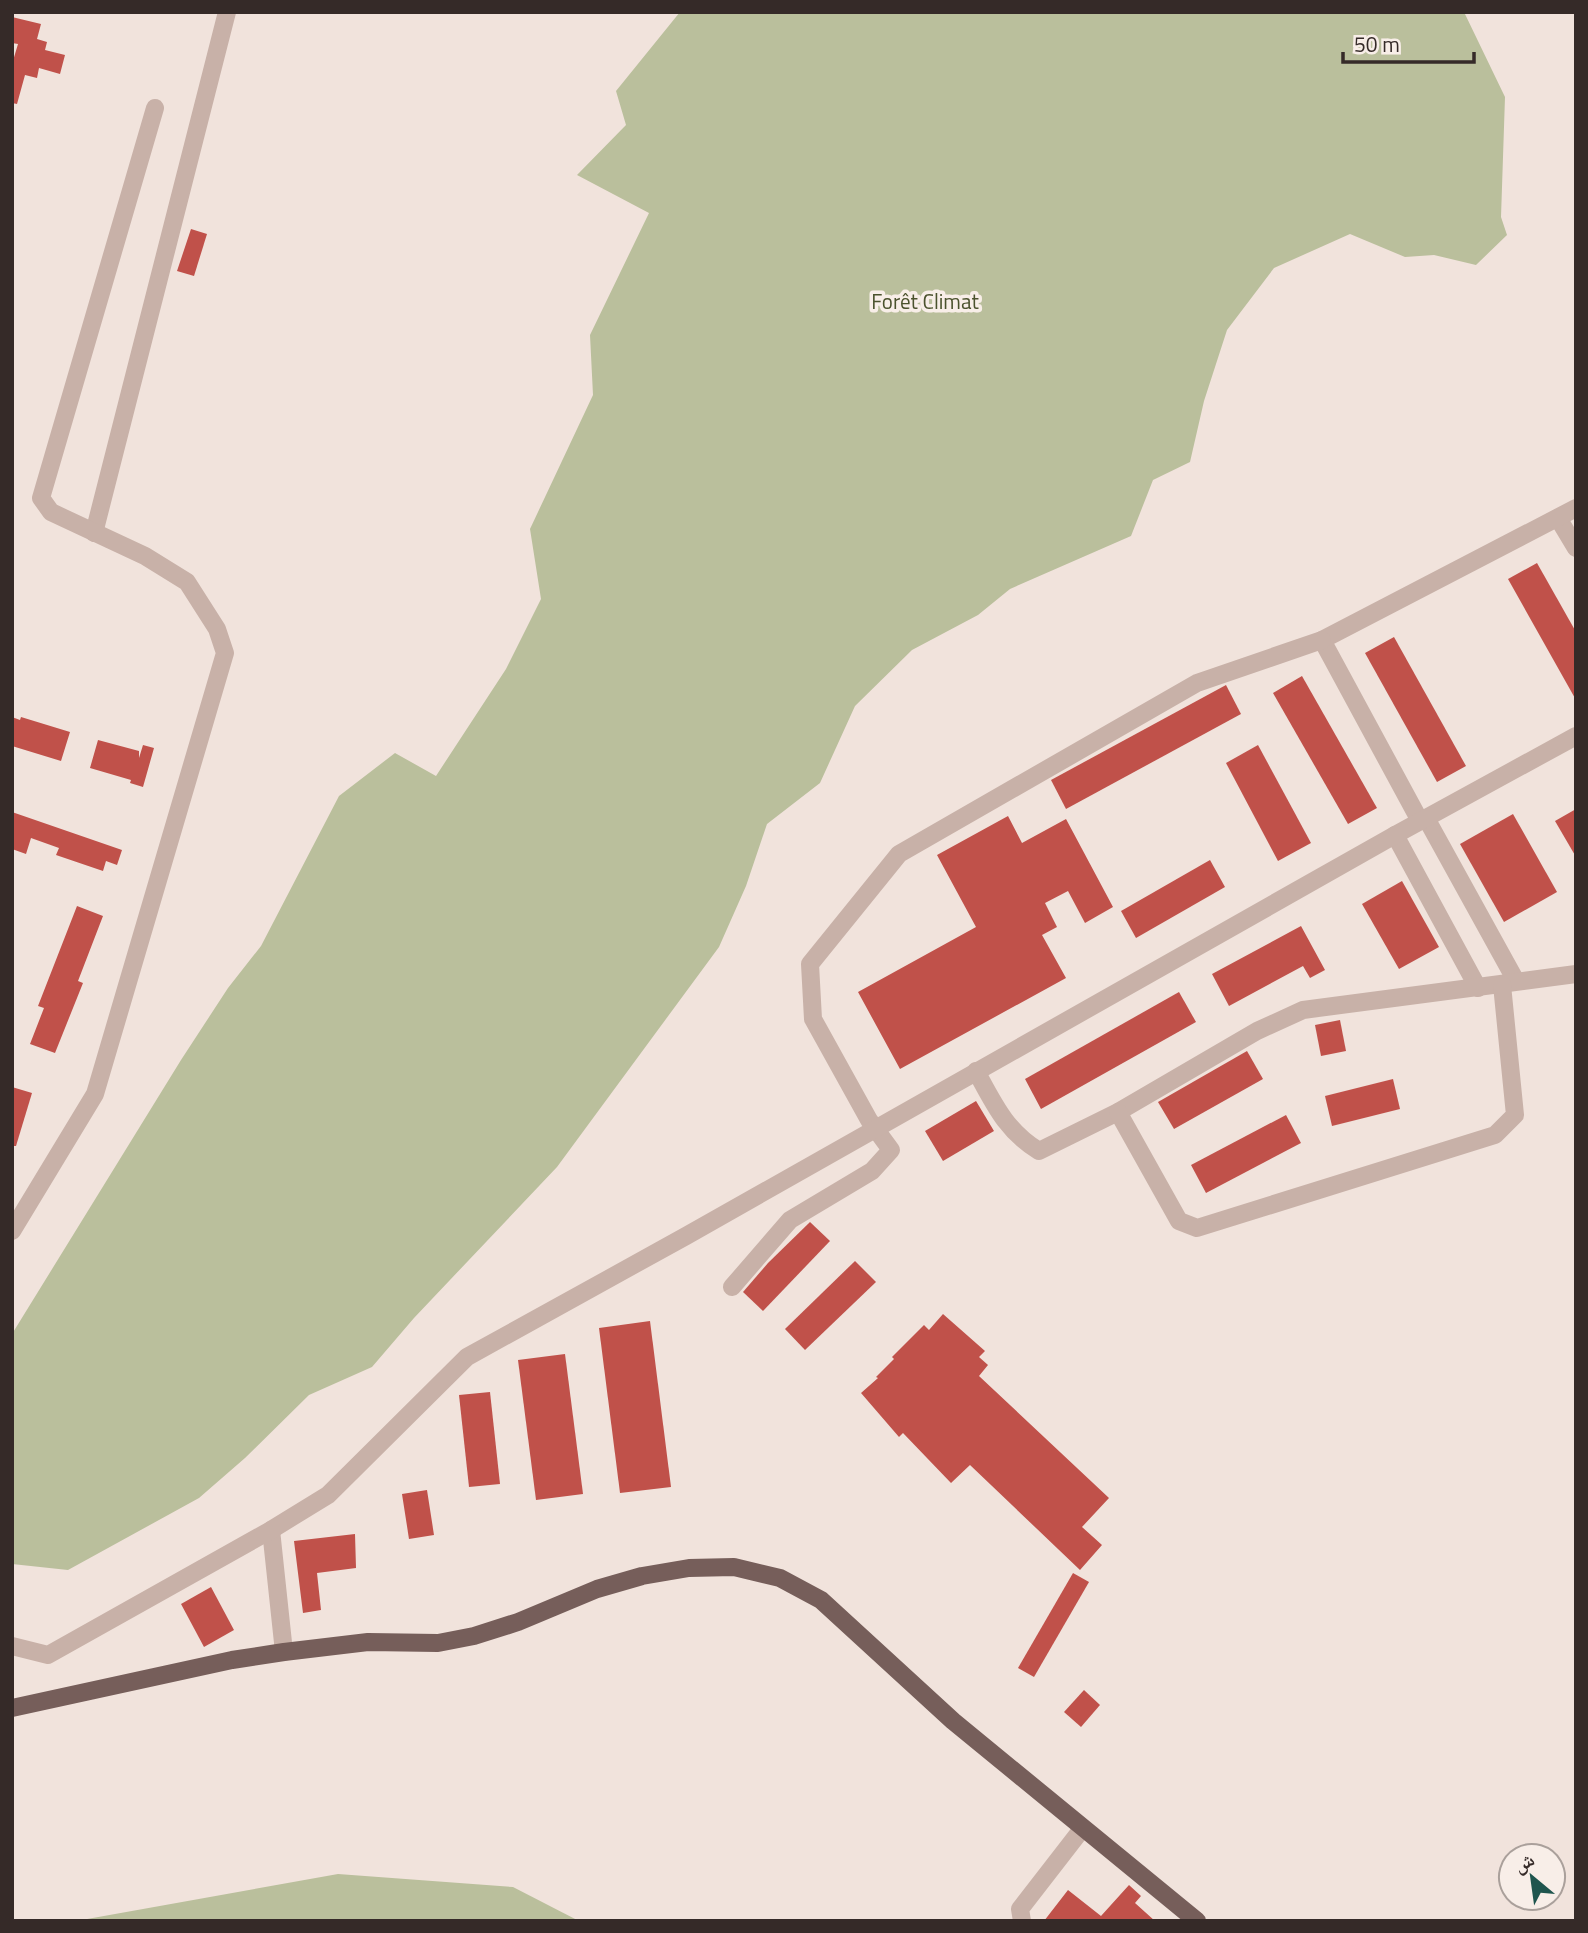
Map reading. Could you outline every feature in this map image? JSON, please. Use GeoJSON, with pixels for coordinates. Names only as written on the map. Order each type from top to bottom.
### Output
{"type":"FeatureCollection","features":[{"type":"Feature","properties":{"kind":"main road"},"geometry":{"type":"LineString","coordinates":[[12,1708],[232,1660],[368,1642],[438,1643],[474,1636],[518,1622],[597,1589],[642,1576],[689,1568],[734,1567],[780,1577],[821,1600],[953,1721],[1197,1921]]}},
{"type":"Feature","properties":{"kind":"street"},"geometry":{"type":"LineString","coordinates":[[94,533],[228,12]]}},
{"type":"Feature","properties":{"kind":"street"},"geometry":{"type":"LineString","coordinates":[[12,1231],[95,1094],[225,653],[217,629],[187,582],[145,556],[51,512],[41,498],[155,108]]}},
{"type":"Feature","properties":{"kind":"street"},"geometry":{"type":"LineString","coordinates":[[732,1287],[790,1220],[872,1171],[891,1150],[875,1129],[813,1019],[810,964],[899,854],[1197,683],[1322,640],[1576,508]]}},
{"type":"Feature","properties":{"kind":"street"},"geometry":{"type":"LineString","coordinates":[[1558,517],[1576,548]]}},
{"type":"Feature","properties":{"kind":"street"},"geometry":{"type":"LineString","coordinates":[[1118,1112],[1179,1221],[1197,1228],[1495,1135],[1515,1115],[1509,983],[1423,819],[1322,640]]}},
{"type":"Feature","properties":{"kind":"street"},"geometry":{"type":"LineString","coordinates":[[12,1646],[48,1655],[271,1530],[328,1495],[467,1357],[1423,819],[1576,736]]}},
{"type":"Feature","properties":{"kind":"street"},"geometry":{"type":"LineString","coordinates":[[1395,835],[1478,988]]}},
{"type":"Feature","properties":{"kind":"street"},"geometry":{"type":"LineString","coordinates":[[976,1071],[1008,1126],[1024,1142],[1039,1151],[1118,1112],[1257,1031],[1303,1010],[1576,974]]}},
{"type":"Feature","properties":{"kind":"street"},"geometry":{"type":"LineString","coordinates":[[271,1530],[284,1652]]}},
{"type":"Feature","properties":{"kind":"street"},"geometry":{"type":"LineString","coordinates":[[1022,1921],[1020,1909],[1082,1829]]}},
{"type":"Feature","properties":{"kind":"green space","name":"Forêt Climat"},"geometry":{"type":"Polygon","coordinates":[[[680,12],[1464,12],[1505,97],[1501,217],[1507,235],[1476,265],[1434,255],[1405,257],[1350,234],[1274,268],[1227,330],[1204,401],[1190,462],[1153,480],[1131,536],[1010,589],[978,615],[912,650],[855,706],[820,783],[767,824],[746,886],[719,947],[557,1167],[414,1318],[372,1367],[309,1395],[245,1458],[199,1498],[68,1570],[12,1564],[12,1334],[181,1060],[228,988],[261,946],[339,796],[395,753],[436,776],[506,669],[541,599],[530,529],[593,395],[590,335],[649,213],[577,175],[626,125],[616,91],[680,12]]]}},
{"type":"Feature","properties":{"kind":"green space"},"geometry":{"type":"Polygon","coordinates":[[[338,1874],[513,1887],[579,1921],[76,1921],[338,1874]]]}},
{"type":"Feature","properties":{"kind":"building"},"geometry":{"type":"Polygon","coordinates":[[[12,17],[41,24],[37,39],[47,42],[45,50],[65,55],[60,74],[39,68],[37,78],[25,75],[17,104],[12,103],[12,64],[18,44],[12,43],[12,17]]]}},
{"type":"Feature","properties":{"kind":"building"},"geometry":{"type":"Polygon","coordinates":[[[191,229],[207,234],[194,276],[177,271],[191,229]]]}},
{"type":"Feature","properties":{"kind":"building"},"geometry":{"type":"Polygon","coordinates":[[[1537,563],[1576,632],[1576,700],[1508,579],[1537,563]]]}},
{"type":"Feature","properties":{"kind":"building"},"geometry":{"type":"Polygon","coordinates":[[[1394,637],[1466,766],[1437,782],[1365,653],[1394,637]]]}},
{"type":"Feature","properties":{"kind":"building"},"geometry":{"type":"Polygon","coordinates":[[[1302,676],[1377,808],[1348,824],[1273,693],[1302,676]]]}},
{"type":"Feature","properties":{"kind":"building"},"geometry":{"type":"Polygon","coordinates":[[[1226,685],[1241,714],[1066,809],[1051,780],[1226,685]]]}},
{"type":"Feature","properties":{"kind":"building"},"geometry":{"type":"Polygon","coordinates":[[[12,717],[20,720],[21,717],[70,732],[61,761],[12,746],[12,717]]]}},
{"type":"Feature","properties":{"kind":"building"},"geometry":{"type":"Polygon","coordinates":[[[98,740],[139,751],[139,758],[143,745],[154,748],[143,787],[130,783],[131,780],[90,768],[98,740]]]}},
{"type":"Feature","properties":{"kind":"building"},"geometry":{"type":"Polygon","coordinates":[[[1258,745],[1311,843],[1278,861],[1226,763],[1258,745]]]}},
{"type":"Feature","properties":{"kind":"building"},"geometry":{"type":"Polygon","coordinates":[[[1576,809],[1576,857],[1555,821],[1576,809]]]}},
{"type":"Feature","properties":{"kind":"building"},"geometry":{"type":"Polygon","coordinates":[[[12,812],[122,850],[117,865],[106,861],[103,871],[56,855],[59,848],[31,838],[26,854],[12,849],[12,812]]]}},
{"type":"Feature","properties":{"kind":"building"},"geometry":{"type":"Polygon","coordinates":[[[1513,814],[1557,892],[1504,922],[1460,844],[1513,814]]]}},
{"type":"Feature","properties":{"kind":"building"},"geometry":{"type":"Polygon","coordinates":[[[1008,816],[1022,843],[1066,819],[1113,907],[1085,923],[1068,891],[1045,903],[1057,927],[1042,935],[1066,978],[900,1069],[858,992],[976,927],[937,855],[1008,816]]]}},
{"type":"Feature","properties":{"kind":"building"},"geometry":{"type":"Polygon","coordinates":[[[1210,860],[1225,887],[1136,938],[1121,911],[1210,860]]]}},
{"type":"Feature","properties":{"kind":"building"},"geometry":{"type":"Polygon","coordinates":[[[1402,881],[1439,947],[1399,969],[1362,904],[1402,881]]]}},
{"type":"Feature","properties":{"kind":"building"},"geometry":{"type":"Polygon","coordinates":[[[77,906],[103,916],[78,981],[83,983],[55,1053],[30,1044],[44,1008],[38,1006],[77,906]]]}},
{"type":"Feature","properties":{"kind":"building"},"geometry":{"type":"Polygon","coordinates":[[[1301,926],[1325,970],[1310,978],[1303,966],[1229,1006],[1212,974],[1301,926]]]}},
{"type":"Feature","properties":{"kind":"building"},"geometry":{"type":"Polygon","coordinates":[[[1179,992],[1196,1022],[1041,1109],[1025,1079],[1179,992]]]}},
{"type":"Feature","properties":{"kind":"building"},"geometry":{"type":"Polygon","coordinates":[[[1340,1020],[1346,1051],[1321,1056],[1315,1025],[1340,1020]]]}},
{"type":"Feature","properties":{"kind":"building"},"geometry":{"type":"Polygon","coordinates":[[[1247,1051],[1263,1079],[1174,1129],[1158,1102],[1247,1051]]]}},
{"type":"Feature","properties":{"kind":"building"},"geometry":{"type":"Polygon","coordinates":[[[1393,1079],[1400,1109],[1332,1126],[1325,1096],[1393,1079]]]}},
{"type":"Feature","properties":{"kind":"building"},"geometry":{"type":"Polygon","coordinates":[[[12,1087],[32,1093],[16,1146],[12,1146],[12,1087]]]}},
{"type":"Feature","properties":{"kind":"building"},"geometry":{"type":"Polygon","coordinates":[[[976,1101],[994,1131],[943,1161],[925,1131],[976,1101]]]}},
{"type":"Feature","properties":{"kind":"building"},"geometry":{"type":"Polygon","coordinates":[[[1286,1115],[1301,1143],[1206,1193],[1191,1165],[1286,1115]]]}},
{"type":"Feature","properties":{"kind":"building"},"geometry":{"type":"Polygon","coordinates":[[[810,1222],[830,1241],[763,1311],[743,1292],[810,1222]]]}},
{"type":"Feature","properties":{"kind":"building"},"geometry":{"type":"Polygon","coordinates":[[[855,1261],[876,1282],[805,1350],[785,1329],[855,1261]]]}},
{"type":"Feature","properties":{"kind":"building"},"geometry":{"type":"Polygon","coordinates":[[[943,1314],[985,1351],[979,1357],[988,1365],[979,1376],[1109,1498],[1082,1527],[1102,1545],[1080,1570],[970,1465],[951,1483],[903,1433],[899,1437],[861,1393],[878,1378],[876,1377],[894,1359],[892,1357],[924,1325],[929,1330],[943,1314]]]}},
{"type":"Feature","properties":{"kind":"building"},"geometry":{"type":"Polygon","coordinates":[[[650,1321],[671,1487],[620,1493],[599,1328],[650,1321]]]}},
{"type":"Feature","properties":{"kind":"building"},"geometry":{"type":"Polygon","coordinates":[[[565,1354],[583,1494],[536,1500],[518,1360],[565,1354]]]}},
{"type":"Feature","properties":{"kind":"building"},"geometry":{"type":"Polygon","coordinates":[[[490,1392],[500,1484],[469,1487],[459,1395],[490,1392]]]}},
{"type":"Feature","properties":{"kind":"building"},"geometry":{"type":"Polygon","coordinates":[[[427,1490],[434,1535],[409,1539],[402,1494],[427,1490]]]}},
{"type":"Feature","properties":{"kind":"building"},"geometry":{"type":"Polygon","coordinates":[[[355,1534],[356,1568],[317,1573],[321,1610],[303,1613],[294,1541],[355,1534]]]}},
{"type":"Feature","properties":{"kind":"building"},"geometry":{"type":"Polygon","coordinates":[[[1073,1573],[1089,1582],[1034,1677],[1018,1668],[1073,1573]]]}},
{"type":"Feature","properties":{"kind":"building"},"geometry":{"type":"Polygon","coordinates":[[[211,1587],[234,1630],[204,1647],[181,1604],[211,1587]]]}},
{"type":"Feature","properties":{"kind":"building"},"geometry":{"type":"Polygon","coordinates":[[[1084,1690],[1100,1705],[1081,1727],[1064,1712],[1084,1690]]]}},
{"type":"Feature","properties":{"kind":"building"},"geometry":{"type":"Polygon","coordinates":[[[1129,1885],[1141,1896],[1135,1903],[1155,1921],[1044,1921],[1068,1890],[1101,1916],[1129,1885]]]}}]}
